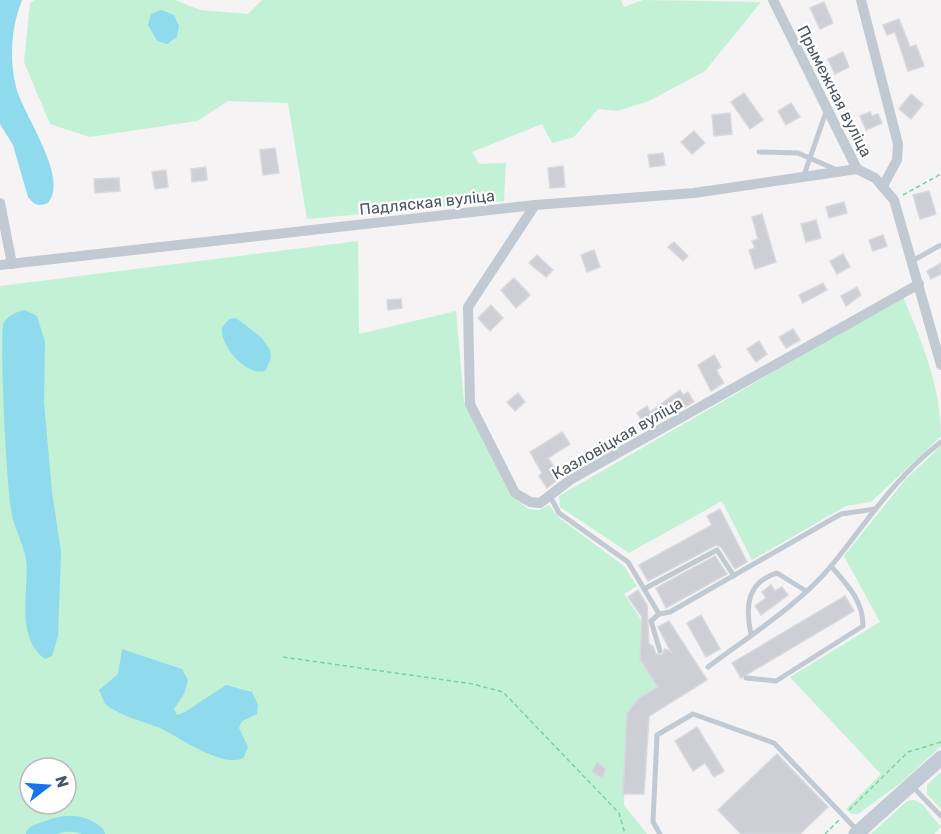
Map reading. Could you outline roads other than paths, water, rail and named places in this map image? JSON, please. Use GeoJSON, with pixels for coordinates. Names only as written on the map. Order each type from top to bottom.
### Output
{"type":"FeatureCollection","features":[{"type":"Feature","properties":{"kind":"main road"},"geometry":{"type":"LineString","coordinates":[[858,833],[941,758]]}},
{"type":"Feature","properties":{"kind":"street","name":"Прымежная вуліца"},"geometry":{"type":"LineString","coordinates":[[773,0],[826,112],[857,169],[869,174],[894,200],[941,365]]}},
{"type":"Feature","properties":{"kind":"street"},"geometry":{"type":"LineString","coordinates":[[861,0],[898,144],[897,160],[883,186]]}},
{"type":"Feature","properties":{"kind":"street","name":"Падляская вуліца"},"geometry":{"type":"LineString","coordinates":[[0,265],[535,205],[694,193],[857,169]]}},
{"type":"Feature","properties":{"kind":"street"},"geometry":{"type":"LineString","coordinates":[[0,203],[2,223],[12,264]]}},
{"type":"Feature","properties":{"kind":"street","name":"Казловіцкая вуліца"},"geometry":{"type":"LineString","coordinates":[[535,205],[468,307],[470,404],[514,493],[530,502],[540,503],[570,480],[919,284]]}},
{"type":"Feature","properties":{"kind":"lane"},"geometry":{"type":"LineString","coordinates":[[804,177],[826,112]]}},
{"type":"Feature","properties":{"kind":"lane"},"geometry":{"type":"LineString","coordinates":[[759,152],[780,152],[811,157],[841,171]]}},
{"type":"Feature","properties":{"kind":"lane"},"geometry":{"type":"LineString","coordinates":[[912,261],[941,245]]}},
{"type":"Feature","properties":{"kind":"lane"},"geometry":{"type":"LineString","coordinates":[[708,667],[806,591],[831,566],[875,509],[941,442]]}},
{"type":"Feature","properties":{"kind":"lane"},"geometry":{"type":"LineString","coordinates":[[550,496],[559,513],[628,562],[659,614]]}},
{"type":"Feature","properties":{"kind":"lane"},"geometry":{"type":"LineString","coordinates":[[660,651],[651,621],[659,614],[670,612],[841,514],[875,509]]}},
{"type":"Feature","properties":{"kind":"lane"},"geometry":{"type":"LineString","coordinates":[[644,589],[717,550],[734,576]]}},
{"type":"Feature","properties":{"kind":"lane"},"geometry":{"type":"LineString","coordinates":[[746,678],[776,681],[863,626],[863,612],[858,599],[831,566]]}},
{"type":"Feature","properties":{"kind":"lane"},"geometry":{"type":"LineString","coordinates":[[751,634],[749,602],[752,588],[762,577],[777,573],[806,591]]}},
{"type":"Feature","properties":{"kind":"lane"},"geometry":{"type":"LineString","coordinates":[[660,834],[653,822],[657,735],[693,714],[774,743],[858,833]]}},
{"type":"Feature","properties":{"kind":"lane"},"geometry":{"type":"LineString","coordinates":[[911,784],[941,816]]}},
{"type":"Feature","properties":{"kind":"water"},"geometry":{"type":"Polygon","coordinates":[[[0,0],[22,0],[13,32],[12,65],[16,87],[49,162],[53,178],[53,192],[48,203],[42,205],[28,197],[13,145],[0,124],[0,0]]]}},
{"type":"Feature","properties":{"kind":"water"},"geometry":{"type":"Polygon","coordinates":[[[161,10],[174,15],[179,26],[177,37],[167,44],[157,41],[148,25],[151,14],[161,10]]]}},
{"type":"Feature","properties":{"kind":"water"},"geometry":{"type":"Polygon","coordinates":[[[25,310],[37,316],[45,342],[44,402],[52,492],[61,552],[58,636],[52,656],[45,659],[35,649],[26,625],[26,559],[12,516],[6,448],[2,360],[3,324],[12,314],[25,310]]]}},
{"type":"Feature","properties":{"kind":"water"},"geometry":{"type":"Polygon","coordinates":[[[236,318],[261,337],[270,350],[271,358],[266,370],[251,370],[243,365],[225,343],[222,327],[229,319],[236,318]]]}},
{"type":"Feature","properties":{"kind":"water"},"geometry":{"type":"Polygon","coordinates":[[[122,649],[182,669],[188,680],[184,694],[174,709],[177,715],[226,685],[252,692],[258,705],[257,714],[242,721],[239,728],[248,747],[244,757],[226,760],[214,756],[160,728],[124,715],[105,704],[99,690],[118,674],[122,649]]]}},
{"type":"Feature","properties":{"kind":"waterway"},"geometry":{"type":"LineString","coordinates":[[34,834],[50,827],[67,824],[82,825],[97,834]]}}]}
